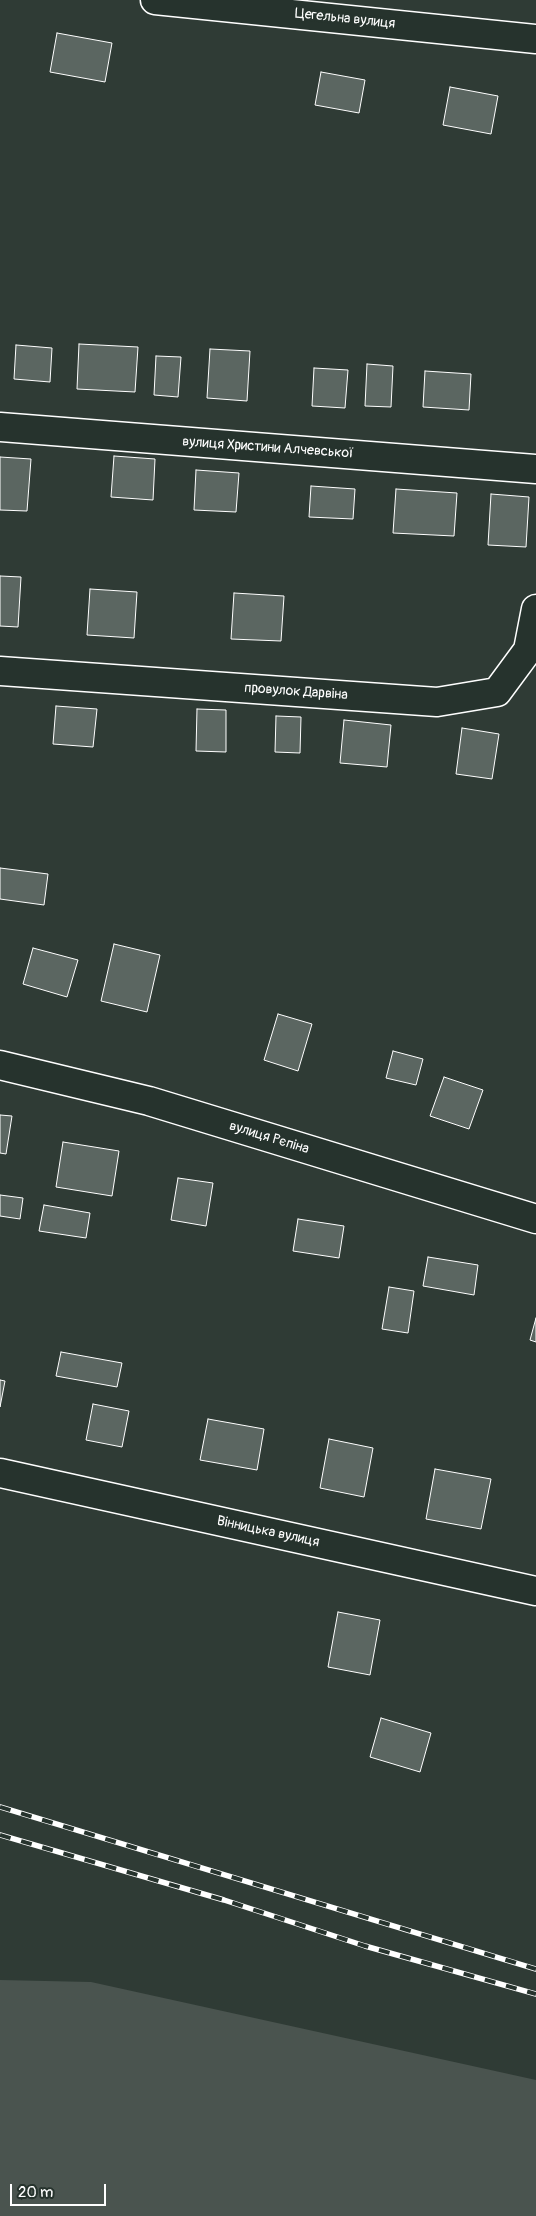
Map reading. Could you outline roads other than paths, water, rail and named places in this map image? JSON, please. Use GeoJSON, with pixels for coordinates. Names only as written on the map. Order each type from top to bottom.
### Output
{"type":"FeatureCollection","features":[{"type":"Feature","properties":{"kind":"street","name":"Цегельна вулиця"},"geometry":{"type":"LineString","coordinates":[[154,0],[536,39]]}},
{"type":"Feature","properties":{"kind":"street","name":"вулиця Христини Алчевської"},"geometry":{"type":"LineString","coordinates":[[0,427],[536,469]]}},
{"type":"Feature","properties":{"kind":"street","name":"провулок Дарвіна"},"geometry":{"type":"LineString","coordinates":[[0,671],[437,702],[497,692],[528,650],[536,609]]}},
{"type":"Feature","properties":{"kind":"street","name":"вулиця Рєпіна"},"geometry":{"type":"LineString","coordinates":[[0,1065],[149,1101],[536,1219]]}},
{"type":"Feature","properties":{"kind":"street","name":"Вінницька вулиця"},"geometry":{"type":"LineString","coordinates":[[0,1473],[536,1591]]}},
{"type":"Feature","properties":{"kind":"railway"},"geometry":{"type":"LineString","coordinates":[[0,1807],[536,1969]]}},
{"type":"Feature","properties":{"kind":"railway"},"geometry":{"type":"LineString","coordinates":[[0,1835],[224,1900],[365,1946],[536,1994]]}}]}
